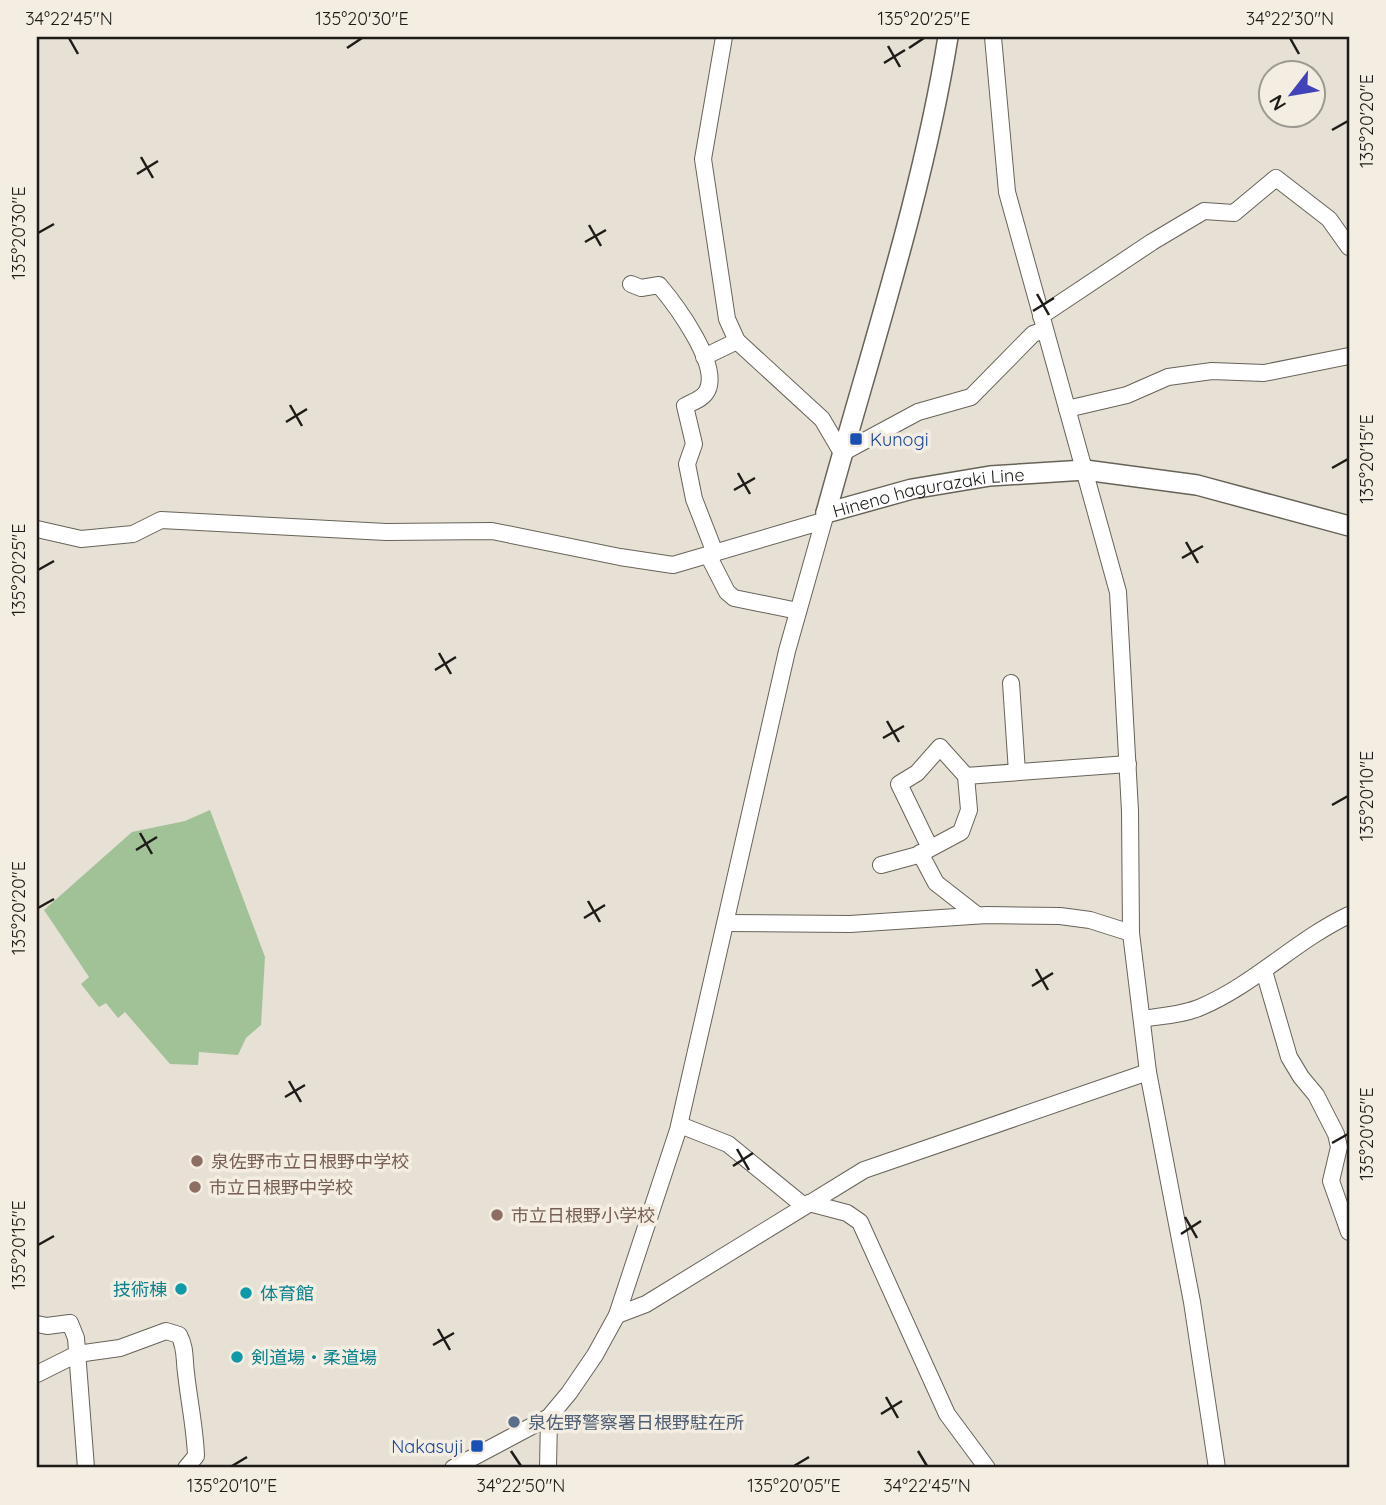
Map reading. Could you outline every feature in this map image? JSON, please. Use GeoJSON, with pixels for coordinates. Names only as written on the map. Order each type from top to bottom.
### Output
{"type":"FeatureCollection","features":[{"type":"Feature","properties":{"kind":"main road","name":"Hineno hagurazaki Line"},"geometry":{"type":"LineString","coordinates":[[825,517],[904,234],[940,92],[948,37]]}},
{"type":"Feature","properties":{"kind":"main road","name":"Hineno hagurazaki Line"},"geometry":{"type":"LineString","coordinates":[[825,517],[912,489],[990,476],[1085,470],[1197,485],[1349,526]]}},
{"type":"Feature","properties":{"kind":"street"},"geometry":{"type":"LineString","coordinates":[[724,37],[703,159],[727,319],[737,341],[822,419],[842,453],[918,412],[971,397],[1042,323],[1152,242],[1204,211],[1234,214],[1276,178],[1329,219],[1349,247]]}},
{"type":"Feature","properties":{"kind":"street"},"geometry":{"type":"LineString","coordinates":[[993,37],[1007,192],[1118,592],[1130,811],[1131,933],[1148,1072],[1192,1302],[1217,1468]]}},
{"type":"Feature","properties":{"kind":"street"},"geometry":{"type":"LineString","coordinates":[[631,284],[641,288],[659,285],[682,313],[704,357],[709,376],[708,390],[685,406],[694,444],[687,464],[694,499],[727,592],[734,598],[798,611]]}},
{"type":"Feature","properties":{"kind":"street"},"geometry":{"type":"LineString","coordinates":[[704,357],[737,341]]}},
{"type":"Feature","properties":{"kind":"street"},"geometry":{"type":"LineString","coordinates":[[1067,409],[1127,395],[1168,377],[1212,371],[1264,373],[1349,356]]}},
{"type":"Feature","properties":{"kind":"street"},"geometry":{"type":"LineString","coordinates":[[37,529],[81,540],[133,534],[161,520],[386,531],[492,531],[673,565],[825,517]]}},
{"type":"Feature","properties":{"kind":"street"},"geometry":{"type":"LineString","coordinates":[[453,1468],[549,1417],[569,1393],[617,1315],[680,1125],[784,663],[825,517]]}},
{"type":"Feature","properties":{"kind":"street"},"geometry":{"type":"LineString","coordinates":[[1012,683],[1017,772]]}},
{"type":"Feature","properties":{"kind":"street"},"geometry":{"type":"LineString","coordinates":[[881,865],[925,851],[961,832],[969,810],[966,776],[940,747],[918,773],[898,784],[925,851],[936,883],[977,915]]}},
{"type":"Feature","properties":{"kind":"street"},"geometry":{"type":"LineString","coordinates":[[966,776],[1128,764]]}},
{"type":"Feature","properties":{"kind":"street"},"geometry":{"type":"LineString","coordinates":[[726,923],[850,924],[977,915],[1060,916],[1090,919],[1131,933]]}},
{"type":"Feature","properties":{"kind":"street"},"geometry":{"type":"LineString","coordinates":[[1142,1020],[1199,1008],[1264,971],[1328,925],[1349,915]]}},
{"type":"Feature","properties":{"kind":"street"},"geometry":{"type":"LineString","coordinates":[[1264,971],[1289,1057],[1316,1095],[1336,1134],[1339,1147],[1331,1181],[1349,1232]]}},
{"type":"Feature","properties":{"kind":"street"},"geometry":{"type":"LineString","coordinates":[[617,1315],[646,1304],[864,1170],[1148,1072]]}},
{"type":"Feature","properties":{"kind":"street"},"geometry":{"type":"LineString","coordinates":[[680,1125],[728,1144],[754,1167],[807,1205],[847,1213],[860,1222],[947,1414],[987,1468]]}},
{"type":"Feature","properties":{"kind":"street"},"geometry":{"type":"LineString","coordinates":[[37,1324],[47,1326],[70,1323],[76,1338],[86,1468]]}},
{"type":"Feature","properties":{"kind":"street"},"geometry":{"type":"LineString","coordinates":[[37,1374],[77,1354],[120,1348],[166,1331],[179,1335],[185,1346],[196,1441],[196,1456],[186,1468]]}},
{"type":"Feature","properties":{"kind":"street"},"geometry":{"type":"LineString","coordinates":[[548,1468],[549,1417]]}},
{"type":"Feature","properties":{"kind":"green space"},"geometry":{"type":"Polygon","coordinates":[[[210,810],[265,957],[261,1025],[246,1038],[238,1055],[199,1052],[198,1065],[170,1064],[125,1012],[118,1018],[106,1003],[99,1007],[81,984],[89,977],[44,910],[132,832],[185,821],[210,810]]]}},
{"type":"Feature","properties":{"kind":"place","name":"Kunogi"},"geometry":{"type":"Point","coordinates":[856,439]}},
{"type":"Feature","properties":{"kind":"place","name":"泉佐野市立日根野中学校"},"geometry":{"type":"Point","coordinates":[197,1161]}},
{"type":"Feature","properties":{"kind":"place","name":"市立日根野中学校"},"geometry":{"type":"Point","coordinates":[195,1187]}},
{"type":"Feature","properties":{"kind":"place","name":"市立日根野小学校"},"geometry":{"type":"Point","coordinates":[497,1215]}},
{"type":"Feature","properties":{"kind":"place","name":"技術棟"},"geometry":{"type":"Point","coordinates":[181,1289]}},
{"type":"Feature","properties":{"kind":"place","name":"体育館"},"geometry":{"type":"Point","coordinates":[246,1293]}},
{"type":"Feature","properties":{"kind":"place","name":"剣道場・柔道場"},"geometry":{"type":"Point","coordinates":[237,1357]}},
{"type":"Feature","properties":{"kind":"place","name":"泉佐野警察署日根野駐在所"},"geometry":{"type":"Point","coordinates":[514,1422]}},
{"type":"Feature","properties":{"kind":"place","name":"Nakasuji"},"geometry":{"type":"Point","coordinates":[477,1446]}}]}
